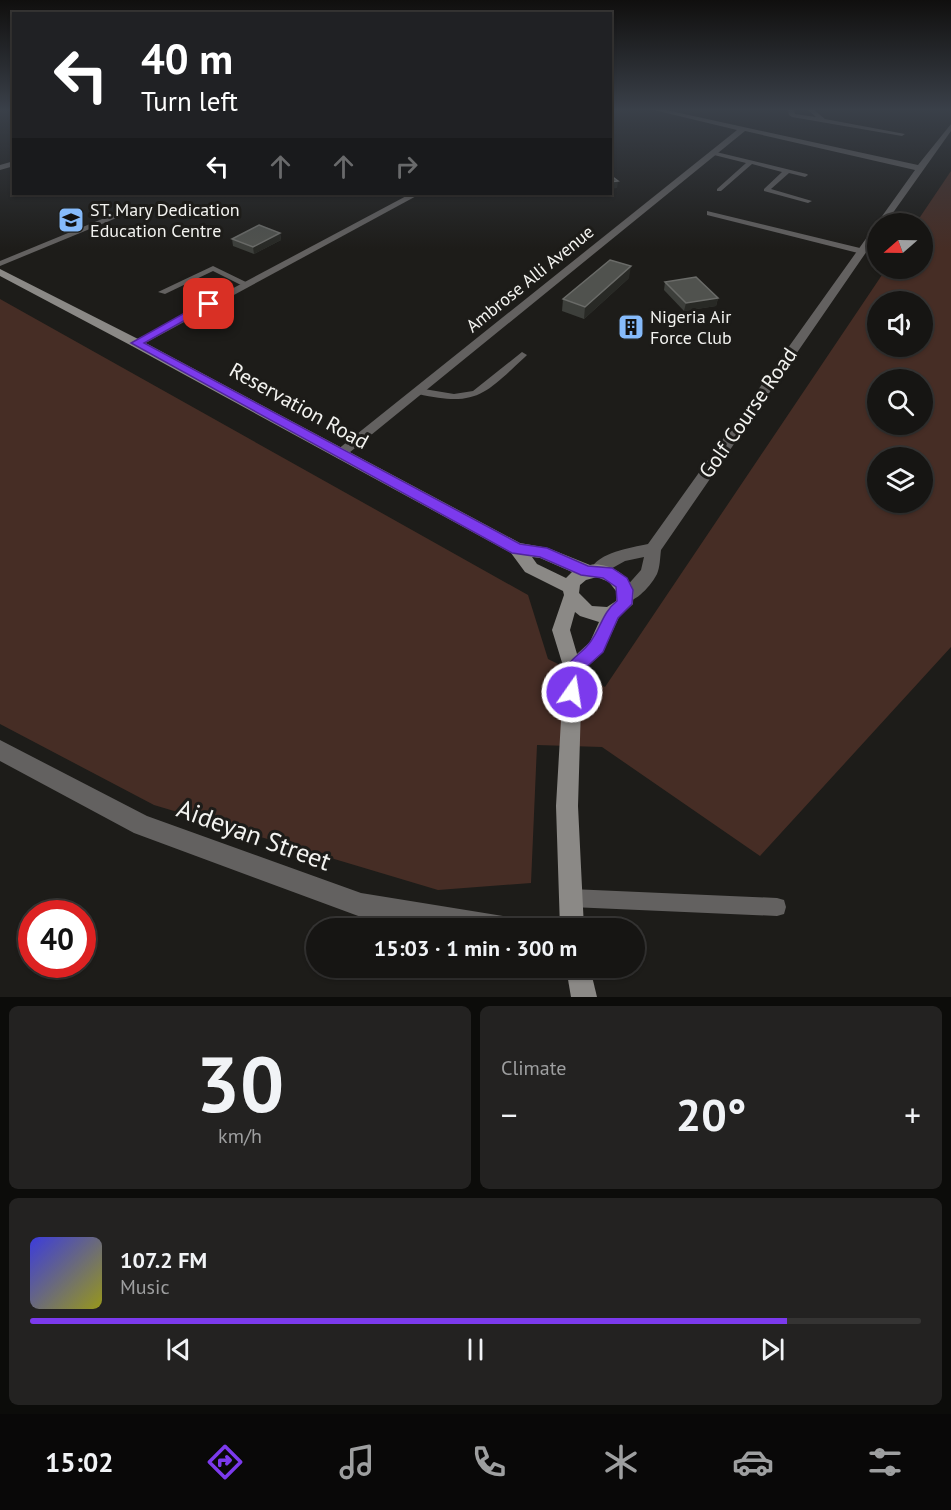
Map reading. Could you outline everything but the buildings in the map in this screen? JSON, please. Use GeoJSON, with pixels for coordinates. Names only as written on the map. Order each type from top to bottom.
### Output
{"type":"FeatureCollection","features":[{"type":"Feature","properties":{"kind":"street","name":"Ambrose Alli Avenue"},"geometry":{"type":"LineString","coordinates":[[339,454],[708,157]]}},
{"type":"Feature","properties":{"kind":"street"},"geometry":{"type":"LineString","coordinates":[[867,157],[919,168]]}},
{"type":"Feature","properties":{"kind":"street"},"geometry":{"type":"LineString","coordinates":[[888,213],[928,157]]}},
{"type":"Feature","properties":{"kind":"street"},"geometry":{"type":"LineString","coordinates":[[136,343],[414,195]]}},
{"type":"Feature","properties":{"kind":"street","name":"Golf Course Road"},"geometry":{"type":"LineString","coordinates":[[626,597],[649,573],[654,549],[867,243]]}},
{"type":"Feature","properties":{"kind":"street","name":"Reservation Road"},"geometry":{"type":"LineString","coordinates":[[0,272],[518,549],[531,568],[570,592]]}},
{"type":"Feature","properties":{"kind":"street"},"geometry":{"type":"LineString","coordinates":[[518,549],[542,552],[615,577],[626,590],[626,597],[619,610],[612,614],[592,614],[583,610],[570,592]]}},
{"type":"Feature","properties":{"kind":"street"},"geometry":{"type":"LineString","coordinates":[[572,918],[567,806],[573,669],[561,630],[575,577],[621,556],[654,549]]}},
{"type":"Feature","properties":{"kind":"street"},"geometry":{"type":"LineString","coordinates":[[573,669],[597,647],[612,614]]}},
{"type":"Feature","properties":{"kind":"street","name":"Aideyan Street"},"geometry":{"type":"LineString","coordinates":[[0,750],[142,825],[361,904],[444,918]]}},
{"type":"Feature","properties":{"kind":"street"},"geometry":{"type":"LineString","coordinates":[[580,978],[584,997]]}},
{"type":"Feature","properties":{"kind":"lane"},"geometry":{"type":"LineString","coordinates":[[727,157],[805,175]]}},
{"type":"Feature","properties":{"kind":"lane"},"geometry":{"type":"LineString","coordinates":[[719,190],[751,162]]}},
{"type":"Feature","properties":{"kind":"lane"},"geometry":{"type":"LineString","coordinates":[[787,171],[766,190],[808,201]]}},
{"type":"Feature","properties":{"kind":"lane"},"geometry":{"type":"LineString","coordinates":[[0,264],[127,212]]}},
{"type":"Feature","properties":{"kind":"lane"},"geometry":{"type":"LineString","coordinates":[[710,213],[861,251]]}},
{"type":"Feature","properties":{"kind":"lane"},"geometry":{"type":"LineString","coordinates":[[162,292],[213,268],[246,284]]}},
{"type":"Feature","properties":{"kind":"lane"},"geometry":{"type":"LineString","coordinates":[[418,391],[441,397],[470,397],[481,392],[522,355]]}},
{"type":"Feature","properties":{"kind":"lane"},"geometry":{"type":"LineString","coordinates":[[571,898],[777,908]]}},
{"type":"Feature","properties":{"kind":"shaded area"},"geometry":{"type":"Polygon","coordinates":[[[951,171],[951,647],[760,856],[602,747],[537,745],[531,883],[438,890],[154,805],[0,724],[0,299],[528,595],[548,659],[605,687],[867,297],[867,357],[933,357],[933,291],[871,291],[879,279],[933,279],[933,213],[923,213],[951,171]]]}},
{"type":"Feature","properties":{"kind":"place","name":"ST. Mary Dedication Education Centre"},"geometry":{"type":"Point","coordinates":[71,220]}},
{"type":"Feature","properties":{"kind":"place","name":"Nigeria Air Force Club"},"geometry":{"type":"Point","coordinates":[631,327]}},
{"type":"Feature","properties":{"kind":"route"},"geometry":{"type":"LineString","coordinates":[[209,304],[136,343],[518,549],[542,552],[587,571],[607,572],[621,583],[626,590],[624,604],[612,614],[597,647],[573,669],[572,692]]}}]}
